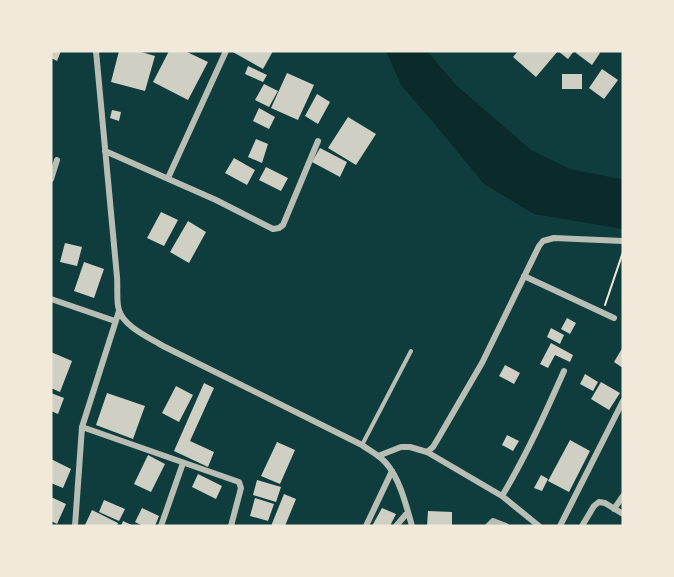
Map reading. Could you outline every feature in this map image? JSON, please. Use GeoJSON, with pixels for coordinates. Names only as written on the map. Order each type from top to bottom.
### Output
{"type":"FeatureCollection","features":[{"type":"Feature","properties":{"kind":"street"},"geometry":{"type":"LineString","coordinates":[[75,526],[82,427],[119,311],[96,51]]}},
{"type":"Feature","properties":{"kind":"street"},"geometry":{"type":"LineString","coordinates":[[168,178],[226,51]]}},
{"type":"Feature","properties":{"kind":"street"},"geometry":{"type":"LineString","coordinates":[[105,151],[216,200],[273,229],[283,225],[318,141]]}},
{"type":"Feature","properties":{"kind":"street"},"geometry":{"type":"LineString","coordinates":[[51,179],[57,160]]}},
{"type":"Feature","properties":{"kind":"street"},"geometry":{"type":"LineString","coordinates":[[427,452],[433,447],[482,363],[543,241],[554,238],[623,241]]}},
{"type":"Feature","properties":{"kind":"street"},"geometry":{"type":"LineString","coordinates":[[524,276],[614,318]]}},
{"type":"Feature","properties":{"kind":"street"},"geometry":{"type":"LineString","coordinates":[[51,299],[115,321]]}},
{"type":"Feature","properties":{"kind":"street"},"geometry":{"type":"LineString","coordinates":[[119,311],[135,329],[163,346],[362,445],[378,456],[392,471],[412,526]]}},
{"type":"Feature","properties":{"kind":"street"},"geometry":{"type":"LineString","coordinates":[[502,496],[536,435],[564,371]]}},
{"type":"Feature","properties":{"kind":"street"},"geometry":{"type":"LineString","coordinates":[[560,526],[623,403]]}},
{"type":"Feature","properties":{"kind":"street"},"geometry":{"type":"LineString","coordinates":[[82,427],[237,481],[242,488],[231,526]]}},
{"type":"Feature","properties":{"kind":"street"},"geometry":{"type":"LineString","coordinates":[[378,456],[401,447],[427,452],[502,496],[539,526]]}},
{"type":"Feature","properties":{"kind":"street"},"geometry":{"type":"LineString","coordinates":[[160,526],[183,463]]}},
{"type":"Feature","properties":{"kind":"street"},"geometry":{"type":"LineString","coordinates":[[366,526],[392,471]]}},
{"type":"Feature","properties":{"kind":"street"},"geometry":{"type":"LineString","coordinates":[[614,508],[623,496]]}},
{"type":"Feature","properties":{"kind":"street"},"geometry":{"type":"LineString","coordinates":[[582,526],[599,502],[623,514]]}},
{"type":"Feature","properties":{"kind":"street"},"geometry":{"type":"LineString","coordinates":[[396,526],[408,512]]}},
{"type":"Feature","properties":{"kind":"street"},"geometry":{"type":"LineString","coordinates":[[488,526],[494,521],[506,526]]}},
{"type":"Feature","properties":{"kind":"lane"},"geometry":{"type":"LineString","coordinates":[[362,445],[411,351]]}},
{"type":"Feature","properties":{"kind":"path"},"geometry":{"type":"LineString","coordinates":[[602,313],[623,252]]}},
{"type":"Feature","properties":{"kind":"water"},"geometry":{"type":"Polygon","coordinates":[[[386,51],[427,51],[456,85],[531,150],[570,169],[623,179],[623,229],[534,214],[484,184],[401,85],[386,51]]]}},
{"type":"Feature","properties":{"kind":"building"},"geometry":{"type":"Polygon","coordinates":[[[51,51],[61,51],[57,61],[51,58],[51,51]]]}},
{"type":"Feature","properties":{"kind":"building"},"geometry":{"type":"Polygon","coordinates":[[[119,51],[138,51],[155,56],[145,91],[111,82],[119,51]]]}},
{"type":"Feature","properties":{"kind":"building"},"geometry":{"type":"Polygon","coordinates":[[[169,51],[185,51],[208,62],[188,100],[153,82],[169,51]]]}},
{"type":"Feature","properties":{"kind":"building"},"geometry":{"type":"Polygon","coordinates":[[[231,51],[273,51],[263,69],[231,51]]]}},
{"type":"Feature","properties":{"kind":"building"},"geometry":{"type":"Polygon","coordinates":[[[518,51],[558,51],[536,77],[513,57],[518,51]]]}},
{"type":"Feature","properties":{"kind":"building"},"geometry":{"type":"Polygon","coordinates":[[[558,51],[574,51],[568,59],[558,51]]]}},
{"type":"Feature","properties":{"kind":"building"},"geometry":{"type":"Polygon","coordinates":[[[577,51],[598,51],[600,53],[592,65],[576,53],[577,51]]]}},
{"type":"Feature","properties":{"kind":"building"},"geometry":{"type":"Polygon","coordinates":[[[248,66],[267,75],[263,82],[245,74],[248,66]]]}},
{"type":"Feature","properties":{"kind":"building"},"geometry":{"type":"Polygon","coordinates":[[[602,69],[618,80],[604,99],[589,88],[602,69]]]}},
{"type":"Feature","properties":{"kind":"building"},"geometry":{"type":"Polygon","coordinates":[[[287,73],[314,85],[298,120],[271,108],[287,73]]]}},
{"type":"Feature","properties":{"kind":"building"},"geometry":{"type":"Polygon","coordinates":[[[562,74],[582,74],[582,89],[562,89],[562,74]]]}},
{"type":"Feature","properties":{"kind":"building"},"geometry":{"type":"Polygon","coordinates":[[[264,84],[278,91],[269,107],[255,100],[264,84]]]}},
{"type":"Feature","properties":{"kind":"building"},"geometry":{"type":"Polygon","coordinates":[[[317,94],[330,102],[318,124],[305,116],[317,94]]]}},
{"type":"Feature","properties":{"kind":"building"},"geometry":{"type":"Polygon","coordinates":[[[259,108],[275,117],[269,129],[253,121],[259,108]]]}},
{"type":"Feature","properties":{"kind":"building"},"geometry":{"type":"Polygon","coordinates":[[[112,110],[121,112],[119,121],[110,118],[112,110]]]}},
{"type":"Feature","properties":{"kind":"building"},"geometry":{"type":"Polygon","coordinates":[[[348,117],[376,134],[356,165],[328,148],[348,117]]]}},
{"type":"Feature","properties":{"kind":"building"},"geometry":{"type":"Polygon","coordinates":[[[256,139],[268,144],[262,163],[248,157],[256,139]]]}},
{"type":"Feature","properties":{"kind":"building"},"geometry":{"type":"Polygon","coordinates":[[[320,148],[347,162],[340,177],[312,162],[320,148]]]}},
{"type":"Feature","properties":{"kind":"building"},"geometry":{"type":"Polygon","coordinates":[[[234,158],[255,170],[247,185],[225,173],[234,158]]]}},
{"type":"Feature","properties":{"kind":"building"},"geometry":{"type":"Polygon","coordinates":[[[266,167],[288,178],[281,191],[259,180],[266,167]]]}},
{"type":"Feature","properties":{"kind":"building"},"geometry":{"type":"Polygon","coordinates":[[[161,212],[178,220],[164,246],[147,238],[161,212]]]}},
{"type":"Feature","properties":{"kind":"building"},"geometry":{"type":"Polygon","coordinates":[[[188,221],[206,232],[189,263],[170,252],[188,221]]]}},
{"type":"Feature","properties":{"kind":"building"},"geometry":{"type":"Polygon","coordinates":[[[65,243],[82,247],[77,266],[60,262],[65,243]]]}},
{"type":"Feature","properties":{"kind":"building"},"geometry":{"type":"Polygon","coordinates":[[[84,262],[104,269],[94,298],[74,291],[84,262]]]}},
{"type":"Feature","properties":{"kind":"building"},"geometry":{"type":"Polygon","coordinates":[[[567,318],[576,323],[570,334],[561,329],[567,318]]]}},
{"type":"Feature","properties":{"kind":"building"},"geometry":{"type":"Polygon","coordinates":[[[551,328],[564,335],[560,344],[547,337],[551,328]]]}},
{"type":"Feature","properties":{"kind":"building"},"geometry":{"type":"Polygon","coordinates":[[[551,343],[573,355],[570,362],[555,355],[548,368],[540,364],[551,343]]]}},
{"type":"Feature","properties":{"kind":"building"},"geometry":{"type":"Polygon","coordinates":[[[623,347],[623,368],[614,362],[623,347]]]}},
{"type":"Feature","properties":{"kind":"building"},"geometry":{"type":"Polygon","coordinates":[[[51,352],[72,361],[60,392],[51,388],[51,352]]]}},
{"type":"Feature","properties":{"kind":"building"},"geometry":{"type":"Polygon","coordinates":[[[505,365],[520,373],[514,384],[499,376],[505,365]]]}},
{"type":"Feature","properties":{"kind":"building"},"geometry":{"type":"Polygon","coordinates":[[[585,374],[598,382],[593,391],[580,384],[585,374]]]}},
{"type":"Feature","properties":{"kind":"building"},"geometry":{"type":"Polygon","coordinates":[[[601,382],[620,393],[609,410],[591,399],[601,382]]]}},
{"type":"Feature","properties":{"kind":"building"},"geometry":{"type":"Polygon","coordinates":[[[204,383],[214,388],[190,441],[214,452],[208,467],[174,451],[204,383]]]}},
{"type":"Feature","properties":{"kind":"building"},"geometry":{"type":"Polygon","coordinates":[[[176,386],[193,395],[179,422],[162,413],[176,386]]]}},
{"type":"Feature","properties":{"kind":"building"},"geometry":{"type":"Polygon","coordinates":[[[51,393],[64,398],[58,414],[51,411],[51,393]]]}},
{"type":"Feature","properties":{"kind":"building"},"geometry":{"type":"Polygon","coordinates":[[[107,393],[145,406],[133,439],[96,425],[107,393]]]}},
{"type":"Feature","properties":{"kind":"building"},"geometry":{"type":"Polygon","coordinates":[[[507,435],[519,441],[513,451],[502,445],[507,435]]]}},
{"type":"Feature","properties":{"kind":"building"},"geometry":{"type":"Polygon","coordinates":[[[570,440],[590,451],[569,492],[548,481],[570,440]]]}},
{"type":"Feature","properties":{"kind":"building"},"geometry":{"type":"Polygon","coordinates":[[[277,442],[295,450],[280,484],[261,476],[277,442]]]}},
{"type":"Feature","properties":{"kind":"building"},"geometry":{"type":"Polygon","coordinates":[[[148,455],[165,464],[151,492],[134,484],[148,455]]]}},
{"type":"Feature","properties":{"kind":"building"},"geometry":{"type":"Polygon","coordinates":[[[51,459],[71,469],[63,488],[51,483],[51,459]]]}},
{"type":"Feature","properties":{"kind":"building"},"geometry":{"type":"Polygon","coordinates":[[[198,474],[222,486],[216,499],[192,487],[198,474]]]}},
{"type":"Feature","properties":{"kind":"building"},"geometry":{"type":"Polygon","coordinates":[[[541,475],[548,479],[542,491],[534,488],[541,475]]]}},
{"type":"Feature","properties":{"kind":"building"},"geometry":{"type":"Polygon","coordinates":[[[257,480],[281,487],[276,502],[253,495],[257,480]]]}},
{"type":"Feature","properties":{"kind":"building"},"geometry":{"type":"Polygon","coordinates":[[[284,494],[296,499],[285,526],[271,526],[284,494]]]}},
{"type":"Feature","properties":{"kind":"building"},"geometry":{"type":"Polygon","coordinates":[[[51,497],[66,504],[57,524],[51,521],[51,497]]]}},
{"type":"Feature","properties":{"kind":"building"},"geometry":{"type":"Polygon","coordinates":[[[255,498],[274,504],[268,521],[250,516],[255,498]]]}},
{"type":"Feature","properties":{"kind":"building"},"geometry":{"type":"Polygon","coordinates":[[[104,500],[125,509],[119,521],[99,512],[104,500]]]}},
{"type":"Feature","properties":{"kind":"building"},"geometry":{"type":"Polygon","coordinates":[[[142,508],[159,516],[155,526],[143,526],[135,522],[142,508]]]}},
{"type":"Feature","properties":{"kind":"building"},"geometry":{"type":"Polygon","coordinates":[[[382,508],[396,514],[390,526],[372,526],[382,508]]]}},
{"type":"Feature","properties":{"kind":"building"},"geometry":{"type":"Polygon","coordinates":[[[92,510],[118,523],[117,526],[85,525],[92,510]]]}},
{"type":"Feature","properties":{"kind":"building"},"geometry":{"type":"Polygon","coordinates":[[[428,511],[452,512],[452,526],[427,526],[428,511]]]}},
{"type":"Feature","properties":{"kind":"building"},"geometry":{"type":"Polygon","coordinates":[[[123,521],[134,526],[121,526],[123,521]]]}}]}
